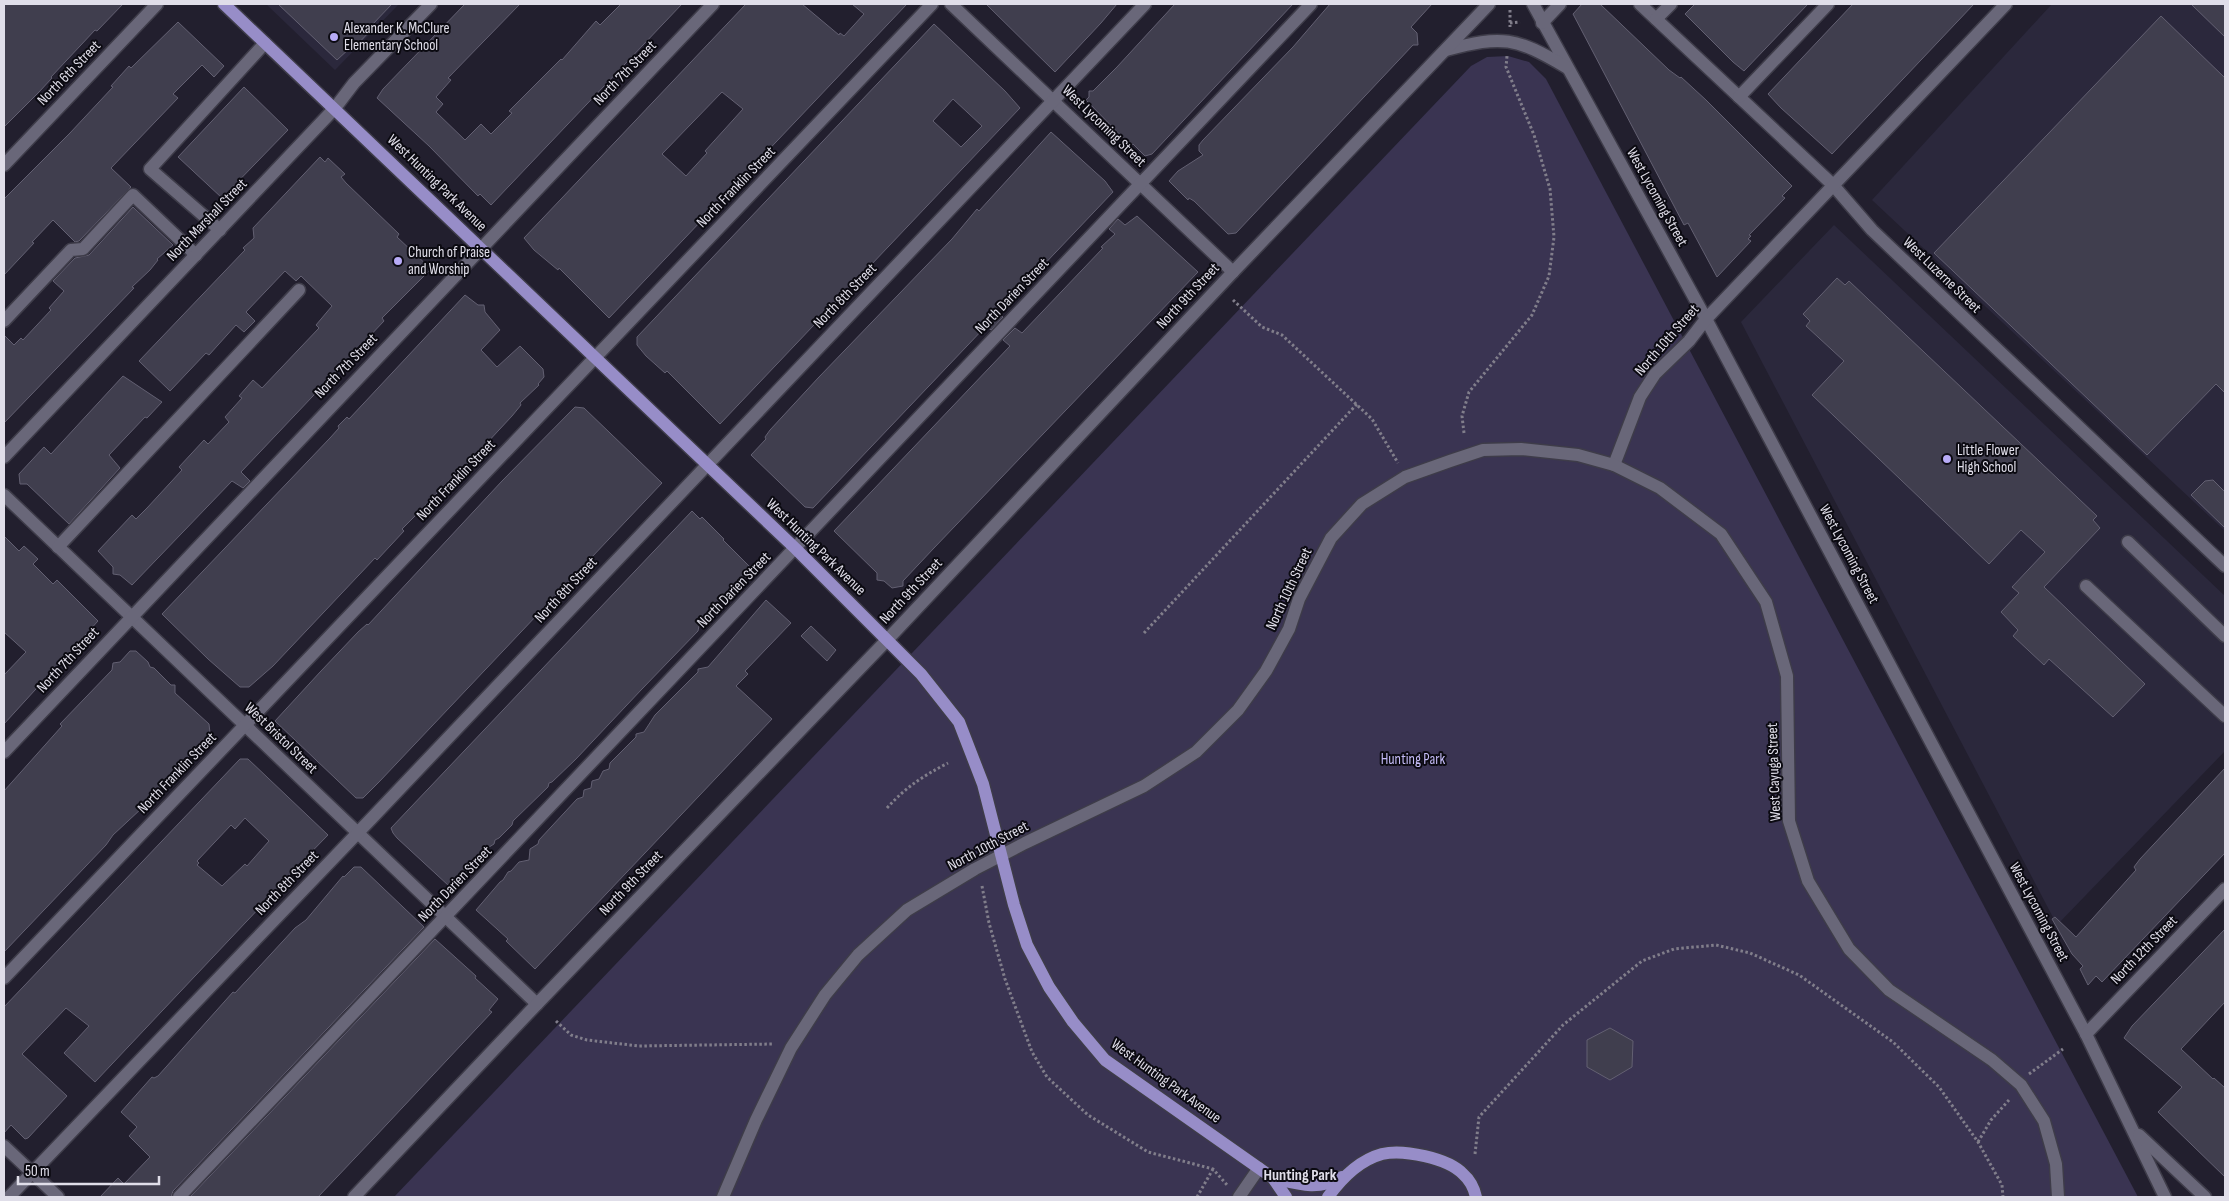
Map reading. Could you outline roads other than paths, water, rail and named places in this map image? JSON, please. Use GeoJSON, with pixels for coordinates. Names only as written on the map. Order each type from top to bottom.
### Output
{"type":"FeatureCollection","features":[{"type":"Feature","properties":{"kind":"main road","name":"West Hunting Park Avenue"},"geometry":{"type":"LineString","coordinates":[[224,4],[336,108],[595,359],[796,549],[921,674],[959,722],[983,784],[1014,905],[1027,945],[1049,986],[1073,1022],[1105,1060],[1273,1178],[1286,1197]]}},
{"type":"Feature","properties":{"kind":"main road","name":"West Hunting Park Avenue"},"geometry":{"type":"LineString","coordinates":[[1273,1178],[1306,1186],[1322,1186],[1383,1154],[1423,1155],[1443,1162],[1463,1173],[1474,1188],[1476,1197]]}},
{"type":"Feature","properties":{"kind":"main road","name":"West Hunting Park Avenue"},"geometry":{"type":"LineString","coordinates":[[1328,1197],[1348,1174]]}},
{"type":"Feature","properties":{"kind":"street","name":"North 6th Street"},"geometry":{"type":"LineString","coordinates":[[4,165],[157,4]]}},
{"type":"Feature","properties":{"kind":"street","name":"North Marshall Street"},"geometry":{"type":"LineString","coordinates":[[4,457],[336,108],[354,83],[430,4]]}},
{"type":"Feature","properties":{"kind":"street","name":"North 7th Street"},"geometry":{"type":"LineString","coordinates":[[4,752],[713,4]]}},
{"type":"Feature","properties":{"kind":"street","name":"North Franklin Street"},"geometry":{"type":"LineString","coordinates":[[4,978],[932,4]]}},
{"type":"Feature","properties":{"kind":"street","name":"West Lycoming Street"},"geometry":{"type":"LineString","coordinates":[[951,4],[1233,272]]}},
{"type":"Feature","properties":{"kind":"street","name":"North 8th Street"},"geometry":{"type":"LineString","coordinates":[[8,1197],[358,833],[1145,4]]}},
{"type":"Feature","properties":{"kind":"street","name":"North Darien Street"},"geometry":{"type":"LineString","coordinates":[[178,1197],[796,549],[1311,4]]}},
{"type":"Feature","properties":{"kind":"street","name":"North 9th Street"},"geometry":{"type":"LineString","coordinates":[[354,1197],[888,639],[1233,272],[1489,4]]}},
{"type":"Feature","properties":{"kind":"street","name":"West Lycoming Street"},"geometry":{"type":"LineString","coordinates":[[1533,4],[1706,319],[2086,1034],[2165,1197]]}},
{"type":"Feature","properties":{"kind":"street"},"geometry":{"type":"LineString","coordinates":[[1542,23],[1560,4]]}},
{"type":"Feature","properties":{"kind":"street","name":"West Luzerne Street"},"geometry":{"type":"LineString","coordinates":[[1640,4],[1833,186],[1872,230],[2225,566]]}},
{"type":"Feature","properties":{"kind":"street"},"geometry":{"type":"LineString","coordinates":[[1656,19],[1671,4]]}},
{"type":"Feature","properties":{"kind":"street"},"geometry":{"type":"LineString","coordinates":[[1739,97],[1828,4]]}},
{"type":"Feature","properties":{"kind":"street","name":"North 10th Street"},"geometry":{"type":"LineString","coordinates":[[723,1197],[756,1120],[792,1048],[825,995],[858,955],[907,910],[1001,856],[1144,786],[1196,752],[1238,710],[1266,671],[1289,629],[1299,599],[1331,538],[1362,504],[1405,477],[1483,450],[1521,449],[1578,455],[1614,465],[1640,397],[1656,374],[2006,4]]}},
{"type":"Feature","properties":{"kind":"street"},"geometry":{"type":"LineString","coordinates":[[1446,50],[1482,40],[1509,40],[1533,48],[1567,67]]}},
{"type":"Feature","properties":{"kind":"street"},"geometry":{"type":"LineString","coordinates":[[220,230],[150,169],[265,43]]}},
{"type":"Feature","properties":{"kind":"street"},"geometry":{"type":"LineString","coordinates":[[4,322],[71,250],[83,249],[133,195],[196,255]]}},
{"type":"Feature","properties":{"kind":"street"},"geometry":{"type":"LineString","coordinates":[[58,547],[299,290]]}},
{"type":"Feature","properties":{"kind":"street","name":"West Cayuga Street"},"geometry":{"type":"LineString","coordinates":[[1614,465],[1660,488],[1721,534],[1766,602],[1787,676],[1789,821],[1808,881],[1849,950],[1889,990],[1992,1060],[2021,1085],[2044,1120],[2056,1164],[2058,1197]]}},
{"type":"Feature","properties":{"kind":"street","name":"West Bristol Street"},"geometry":{"type":"LineString","coordinates":[[4,495],[537,1004]]}},
{"type":"Feature","properties":{"kind":"street"},"geometry":{"type":"LineString","coordinates":[[2128,542],[2225,636]]}},
{"type":"Feature","properties":{"kind":"street"},"geometry":{"type":"LineString","coordinates":[[2086,586],[2225,716]]}},
{"type":"Feature","properties":{"kind":"street","name":"North 12th Street"},"geometry":{"type":"LineString","coordinates":[[2086,1034],[2225,888]]}},
{"type":"Feature","properties":{"kind":"street","name":"West Lycoming Street"},"geometry":{"type":"LineString","coordinates":[[2130,1124],[2145,1142],[2205,1197]]}},
{"type":"Feature","properties":{"kind":"street"},"geometry":{"type":"LineString","coordinates":[[4,1146],[58,1197]]}},
{"type":"Feature","properties":{"kind":"street"},"geometry":{"type":"LineString","coordinates":[[1234,1193],[1259,1168]]}},
{"type":"Feature","properties":{"kind":"place","name":"Alexander K. McClure Elementary School"},"geometry":{"type":"Point","coordinates":[334,37]}},
{"type":"Feature","properties":{"kind":"place","name":"Church of Praise and Worship"},"geometry":{"type":"Point","coordinates":[398,261]}},
{"type":"Feature","properties":{"kind":"place","name":"Little Flower High School"},"geometry":{"type":"Point","coordinates":[1947,459]}},
{"type":"Feature","properties":{"kind":"district","name":"Hunting Park"},"geometry":{"type":"Point","coordinates":[1300,1175]}}]}
